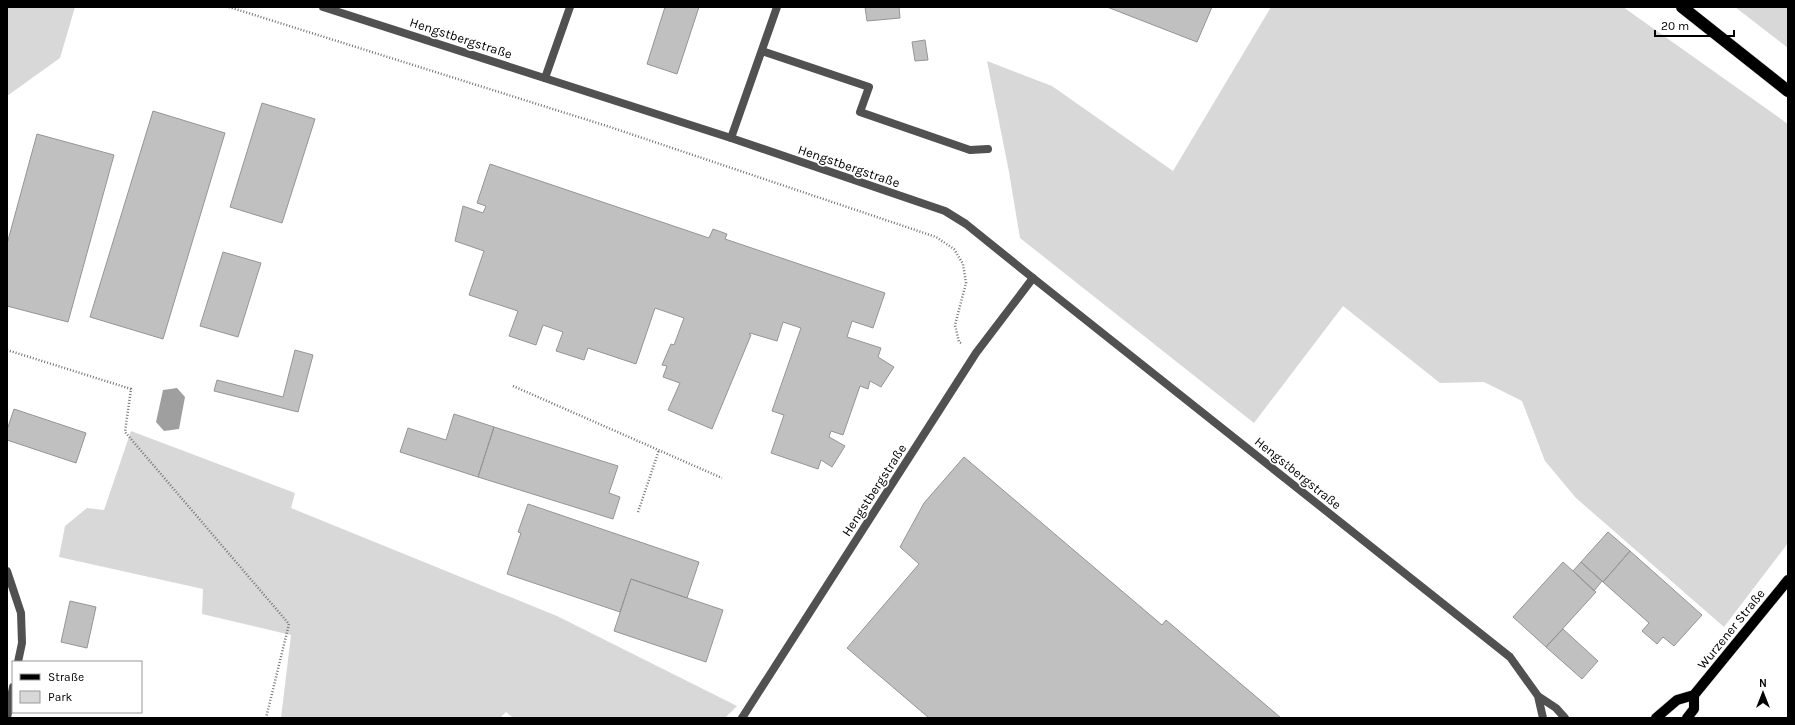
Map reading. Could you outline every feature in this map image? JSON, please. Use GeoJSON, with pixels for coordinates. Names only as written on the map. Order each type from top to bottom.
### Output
{"type":"FeatureCollection","features":[{"type":"Feature","properties":{"kind":"highway"},"geometry":{"type":"LineString","coordinates":[[1682,7],[1788,91]]}},
{"type":"Feature","properties":{"kind":"main road","name":"Wurzener Straße"},"geometry":{"type":"LineString","coordinates":[[1687,718],[1694,709],[1694,695],[1788,580]]}},
{"type":"Feature","properties":{"kind":"main road"},"geometry":{"type":"LineString","coordinates":[[1656,718],[1677,700],[1694,695]]}},
{"type":"Feature","properties":{"kind":"street","name":"Hengstbergstraße"},"geometry":{"type":"LineString","coordinates":[[323,7],[731,138],[945,211],[966,224],[1510,657],[1538,696],[1556,708],[1565,718]]}},
{"type":"Feature","properties":{"kind":"street"},"geometry":{"type":"LineString","coordinates":[[545,78],[570,7]]}},
{"type":"Feature","properties":{"kind":"street"},"geometry":{"type":"LineString","coordinates":[[731,138],[777,7]]}},
{"type":"Feature","properties":{"kind":"street"},"geometry":{"type":"LineString","coordinates":[[762,51],[869,87],[860,112],[970,150],[988,149]]}},
{"type":"Feature","properties":{"kind":"street","name":"Hengstbergstraße"},"geometry":{"type":"LineString","coordinates":[[742,718],[976,353],[1033,278]]}},
{"type":"Feature","properties":{"kind":"street"},"geometry":{"type":"LineString","coordinates":[[7,571],[21,613],[22,643],[18,661]]}},
{"type":"Feature","properties":{"kind":"street"},"geometry":{"type":"LineString","coordinates":[[7,718],[12,692]]}},
{"type":"Feature","properties":{"kind":"street","name":"Hengstbergstraße"},"geometry":{"type":"LineString","coordinates":[[1538,696],[1543,718]]}},
{"type":"Feature","properties":{"kind":"path"},"geometry":{"type":"LineString","coordinates":[[229,7],[610,127],[936,237],[954,249],[963,264],[966,283],[955,325],[959,342],[976,353]]}},
{"type":"Feature","properties":{"kind":"path"},"geometry":{"type":"LineString","coordinates":[[7,350],[131,389],[125,432],[289,624],[266,718]]}},
{"type":"Feature","properties":{"kind":"path"},"geometry":{"type":"LineString","coordinates":[[513,386],[722,478]]}},
{"type":"Feature","properties":{"kind":"path"},"geometry":{"type":"LineString","coordinates":[[638,512],[659,450]]}},
{"type":"Feature","properties":{"kind":"green space"},"geometry":{"type":"Polygon","coordinates":[[[7,7],[75,7],[60,58],[7,96],[7,7]]]}},
{"type":"Feature","properties":{"kind":"green space"},"geometry":{"type":"Polygon","coordinates":[[[1271,7],[1623,7],[1788,124],[1788,543],[1724,627],[1576,498],[1545,461],[1522,401],[1484,382],[1440,383],[1343,306],[1254,423],[1020,238],[1009,172],[987,61],[1052,86],[1173,171],[1271,7]]]}},
{"type":"Feature","properties":{"kind":"green space"},"geometry":{"type":"Polygon","coordinates":[[[1735,7],[1788,7],[1788,48],[1735,7]]]}},
{"type":"Feature","properties":{"kind":"green space"},"geometry":{"type":"Polygon","coordinates":[[[131,431],[295,493],[291,508],[557,616],[737,706],[725,718],[513,718],[506,712],[500,718],[281,718],[291,635],[202,614],[203,589],[59,557],[65,526],[87,508],[104,510],[131,431]]]}},
{"type":"Feature","properties":{"kind":"shaded area"},"geometry":{"type":"Polygon","coordinates":[[[177,388],[185,397],[179,429],[164,431],[156,422],[163,390],[177,388]]]}},
{"type":"Feature","properties":{"kind":"building"},"geometry":{"type":"Polygon","coordinates":[[[665,7],[699,7],[677,74],[647,64],[665,7]]]}},
{"type":"Feature","properties":{"kind":"building"},"geometry":{"type":"Polygon","coordinates":[[[865,7],[899,7],[900,18],[867,21],[865,7]]]}},
{"type":"Feature","properties":{"kind":"building"},"geometry":{"type":"Polygon","coordinates":[[[1107,7],[1212,7],[1197,42],[1107,7]]]}},
{"type":"Feature","properties":{"kind":"building"},"geometry":{"type":"Polygon","coordinates":[[[925,40],[928,60],[915,61],[912,42],[925,40]]]}},
{"type":"Feature","properties":{"kind":"building"},"geometry":{"type":"Polygon","coordinates":[[[262,103],[315,119],[282,223],[230,207],[262,103]]]}},
{"type":"Feature","properties":{"kind":"building"},"geometry":{"type":"Polygon","coordinates":[[[153,111],[225,133],[163,339],[90,317],[153,111]]]}},
{"type":"Feature","properties":{"kind":"building"},"geometry":{"type":"Polygon","coordinates":[[[37,134],[114,155],[68,322],[7,306],[7,244],[37,134]]]}},
{"type":"Feature","properties":{"kind":"building"},"geometry":{"type":"Polygon","coordinates":[[[490,164],[709,238],[713,229],[727,234],[725,239],[885,293],[873,328],[852,321],[847,337],[881,348],[878,357],[894,367],[881,387],[870,381],[868,389],[860,386],[843,435],[831,431],[829,437],[845,446],[832,467],[821,460],[818,469],[771,453],[784,415],[772,411],[801,328],[783,322],[777,341],[750,333],[749,334],[751,335],[712,429],[668,410],[680,383],[663,377],[667,366],[662,365],[671,344],[674,345],[684,318],[655,308],[636,364],[588,348],[584,360],[556,351],[563,332],[543,325],[536,345],[509,336],[518,311],[469,295],[484,251],[455,241],[463,206],[483,213],[486,206],[477,203],[490,164]]]}},
{"type":"Feature","properties":{"kind":"building"},"geometry":{"type":"Polygon","coordinates":[[[223,252],[261,263],[238,337],[200,326],[223,252]]]}},
{"type":"Feature","properties":{"kind":"building"},"geometry":{"type":"Polygon","coordinates":[[[295,350],[313,355],[298,412],[214,391],[217,380],[283,397],[295,350]]]}},
{"type":"Feature","properties":{"kind":"building"},"geometry":{"type":"Polygon","coordinates":[[[14,409],[86,433],[76,463],[7,440],[7,430],[14,409]]]}},
{"type":"Feature","properties":{"kind":"building"},"geometry":{"type":"Polygon","coordinates":[[[454,414],[494,427],[478,477],[400,452],[408,428],[446,440],[454,414]]]}},
{"type":"Feature","properties":{"kind":"building"},"geometry":{"type":"Polygon","coordinates":[[[494,427],[618,466],[609,493],[620,497],[613,519],[478,477],[494,427]]]}},
{"type":"Feature","properties":{"kind":"building"},"geometry":{"type":"Polygon","coordinates":[[[964,457],[1162,625],[1166,620],[1281,718],[929,718],[847,648],[919,564],[900,547],[924,503],[964,457]]]}},
{"type":"Feature","properties":{"kind":"building"},"geometry":{"type":"Polygon","coordinates":[[[528,504],[699,562],[687,598],[631,579],[620,612],[507,574],[521,533],[518,532],[528,504]]]}},
{"type":"Feature","properties":{"kind":"building"},"geometry":{"type":"Polygon","coordinates":[[[1608,532],[1630,551],[1603,582],[1581,562],[1608,532]]]}},
{"type":"Feature","properties":{"kind":"building"},"geometry":{"type":"Polygon","coordinates":[[[1630,551],[1702,615],[1674,646],[1663,637],[1657,644],[1642,631],[1649,623],[1603,582],[1630,551]]]}},
{"type":"Feature","properties":{"kind":"building"},"geometry":{"type":"Polygon","coordinates":[[[1563,562],[1596,592],[1546,647],[1513,617],[1563,562]]]}},
{"type":"Feature","properties":{"kind":"building"},"geometry":{"type":"Polygon","coordinates":[[[1581,562],[1602,581],[1594,591],[1573,571],[1581,562]]]}},
{"type":"Feature","properties":{"kind":"building"},"geometry":{"type":"Polygon","coordinates":[[[631,579],[723,610],[706,662],[614,631],[631,579]]]}},
{"type":"Feature","properties":{"kind":"building"},"geometry":{"type":"Polygon","coordinates":[[[70,601],[96,607],[87,648],[61,642],[70,601]]]}},
{"type":"Feature","properties":{"kind":"building"},"geometry":{"type":"Polygon","coordinates":[[[1563,629],[1598,661],[1582,679],[1546,647],[1563,629]]]}}]}
